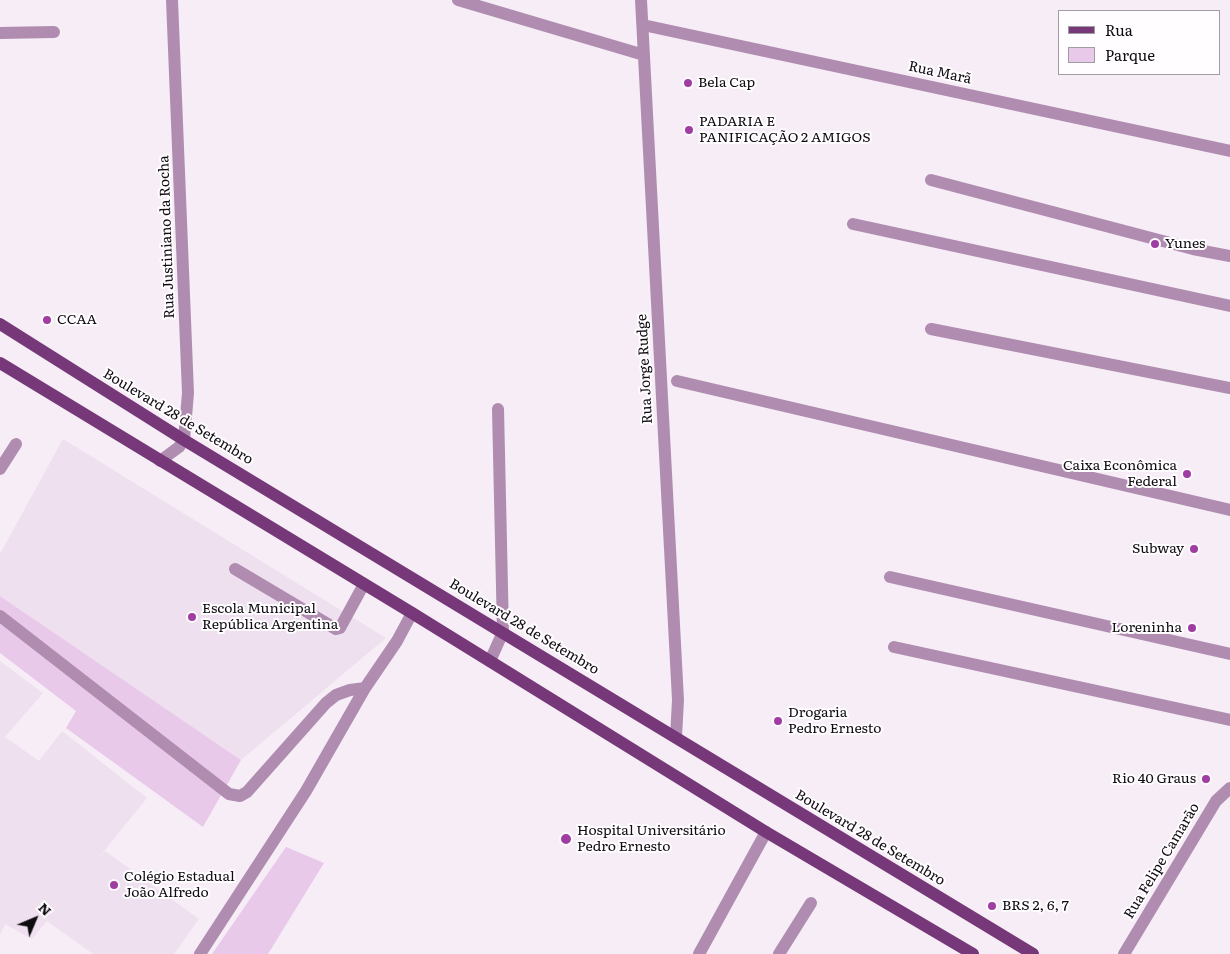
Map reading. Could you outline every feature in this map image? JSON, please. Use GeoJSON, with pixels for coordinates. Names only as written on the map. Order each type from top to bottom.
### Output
{"type":"FeatureCollection","features":[{"type":"Feature","properties":{"kind":"main road","name":"Boulevard 28 de Setembro"},"geometry":{"type":"LineString","coordinates":[[0,324],[184,440],[1033,954]]}},
{"type":"Feature","properties":{"kind":"main road"},"geometry":{"type":"LineString","coordinates":[[0,363],[412,613],[766,832],[973,954]]}},
{"type":"Feature","properties":{"kind":"street","name":"Rua Justiniano da Rocha"},"geometry":{"type":"LineString","coordinates":[[172,0],[188,393],[184,440]]}},
{"type":"Feature","properties":{"kind":"street"},"geometry":{"type":"LineString","coordinates":[[458,0],[644,55]]}},
{"type":"Feature","properties":{"kind":"street","name":"Rua Jorge Rudge"},"geometry":{"type":"LineString","coordinates":[[642,0],[678,700],[676,737]]}},
{"type":"Feature","properties":{"kind":"street","name":"Rua Marã"},"geometry":{"type":"LineString","coordinates":[[643,25],[1230,150]]}},
{"type":"Feature","properties":{"kind":"street"},"geometry":{"type":"LineString","coordinates":[[0,33],[54,32]]}},
{"type":"Feature","properties":{"kind":"street"},"geometry":{"type":"LineString","coordinates":[[931,180],[1184,246],[1230,256]]}},
{"type":"Feature","properties":{"kind":"street"},"geometry":{"type":"LineString","coordinates":[[853,224],[1230,306]]}},
{"type":"Feature","properties":{"kind":"street"},"geometry":{"type":"LineString","coordinates":[[931,329],[1230,388]]}},
{"type":"Feature","properties":{"kind":"street"},"geometry":{"type":"LineString","coordinates":[[677,381],[1230,510]]}},
{"type":"Feature","properties":{"kind":"street"},"geometry":{"type":"LineString","coordinates":[[490,661],[503,632],[498,409]]}},
{"type":"Feature","properties":{"kind":"street"},"geometry":{"type":"LineString","coordinates":[[160,461],[179,447],[184,440]]}},
{"type":"Feature","properties":{"kind":"street"},"geometry":{"type":"LineString","coordinates":[[0,469],[16,444]]}},
{"type":"Feature","properties":{"kind":"street"},"geometry":{"type":"LineString","coordinates":[[235,570],[336,629],[340,628],[364,584]]}},
{"type":"Feature","properties":{"kind":"street"},"geometry":{"type":"LineString","coordinates":[[890,577],[1230,654]]}},
{"type":"Feature","properties":{"kind":"street"},"geometry":{"type":"LineString","coordinates":[[200,954],[306,791],[365,688],[397,642],[412,613]]}},
{"type":"Feature","properties":{"kind":"street"},"geometry":{"type":"LineString","coordinates":[[0,616],[229,794],[240,796],[247,792],[326,703],[350,690],[365,688]]}},
{"type":"Feature","properties":{"kind":"street"},"geometry":{"type":"LineString","coordinates":[[894,647],[1230,720]]}},
{"type":"Feature","properties":{"kind":"street","name":"Rua Felipe Camarão"},"geometry":{"type":"LineString","coordinates":[[1124,954],[1216,801],[1230,788]]}},
{"type":"Feature","properties":{"kind":"street"},"geometry":{"type":"LineString","coordinates":[[699,954],[766,832]]}},
{"type":"Feature","properties":{"kind":"street"},"geometry":{"type":"LineString","coordinates":[[779,954],[811,904]]}},
{"type":"Feature","properties":{"kind":"shaded area","name":"Escola Municipal República Argentina"},"geometry":{"type":"Polygon","coordinates":[[[63,439],[386,638],[241,760],[0,596],[0,554],[63,439]]]}},
{"type":"Feature","properties":{"kind":"shaded area"},"geometry":{"type":"Polygon","coordinates":[[[0,661],[43,693],[5,737],[39,761],[62,731],[147,798],[92,866],[105,851],[199,919],[174,954],[93,954],[47,921],[32,939],[5,924],[0,935],[0,661]]]}},
{"type":"Feature","properties":{"kind":"green space"},"geometry":{"type":"Polygon","coordinates":[[[0,596],[241,760],[203,827],[66,728],[76,711],[0,653],[0,596]]]}},
{"type":"Feature","properties":{"kind":"green space"},"geometry":{"type":"Polygon","coordinates":[[[286,847],[324,863],[268,954],[212,954],[286,847]]]}},
{"type":"Feature","properties":{"kind":"place","name":"Bela Cap"},"geometry":{"type":"Point","coordinates":[688,83]}},
{"type":"Feature","properties":{"kind":"place","name":"PADARIA E PANIFICAÇÃO 2 AMIGOS"},"geometry":{"type":"Point","coordinates":[689,130]}},
{"type":"Feature","properties":{"kind":"place","name":"Yunes"},"geometry":{"type":"Point","coordinates":[1155,244]}},
{"type":"Feature","properties":{"kind":"place","name":"CCAA"},"geometry":{"type":"Point","coordinates":[47,320]}},
{"type":"Feature","properties":{"kind":"place","name":"Caixa Econômica Federal"},"geometry":{"type":"Point","coordinates":[1187,474]}},
{"type":"Feature","properties":{"kind":"place","name":"Subway"},"geometry":{"type":"Point","coordinates":[1194,549]}},
{"type":"Feature","properties":{"kind":"place","name":"Escola Municipal República Argentina"},"geometry":{"type":"Point","coordinates":[192,617]}},
{"type":"Feature","properties":{"kind":"place","name":"Loreninha"},"geometry":{"type":"Point","coordinates":[1192,628]}},
{"type":"Feature","properties":{"kind":"place","name":"Drogaria Pedro Ernesto"},"geometry":{"type":"Point","coordinates":[778,721]}},
{"type":"Feature","properties":{"kind":"place","name":"Rio 40 Graus"},"geometry":{"type":"Point","coordinates":[1206,779]}},
{"type":"Feature","properties":{"kind":"place","name":"Hospital Universitário Pedro Ernesto"},"geometry":{"type":"Point","coordinates":[566,839]}},
{"type":"Feature","properties":{"kind":"place","name":"Colégio Estadual João Alfredo"},"geometry":{"type":"Point","coordinates":[114,885]}},
{"type":"Feature","properties":{"kind":"place","name":"BRS 2, 6, 7"},"geometry":{"type":"Point","coordinates":[992,906]}}]}
